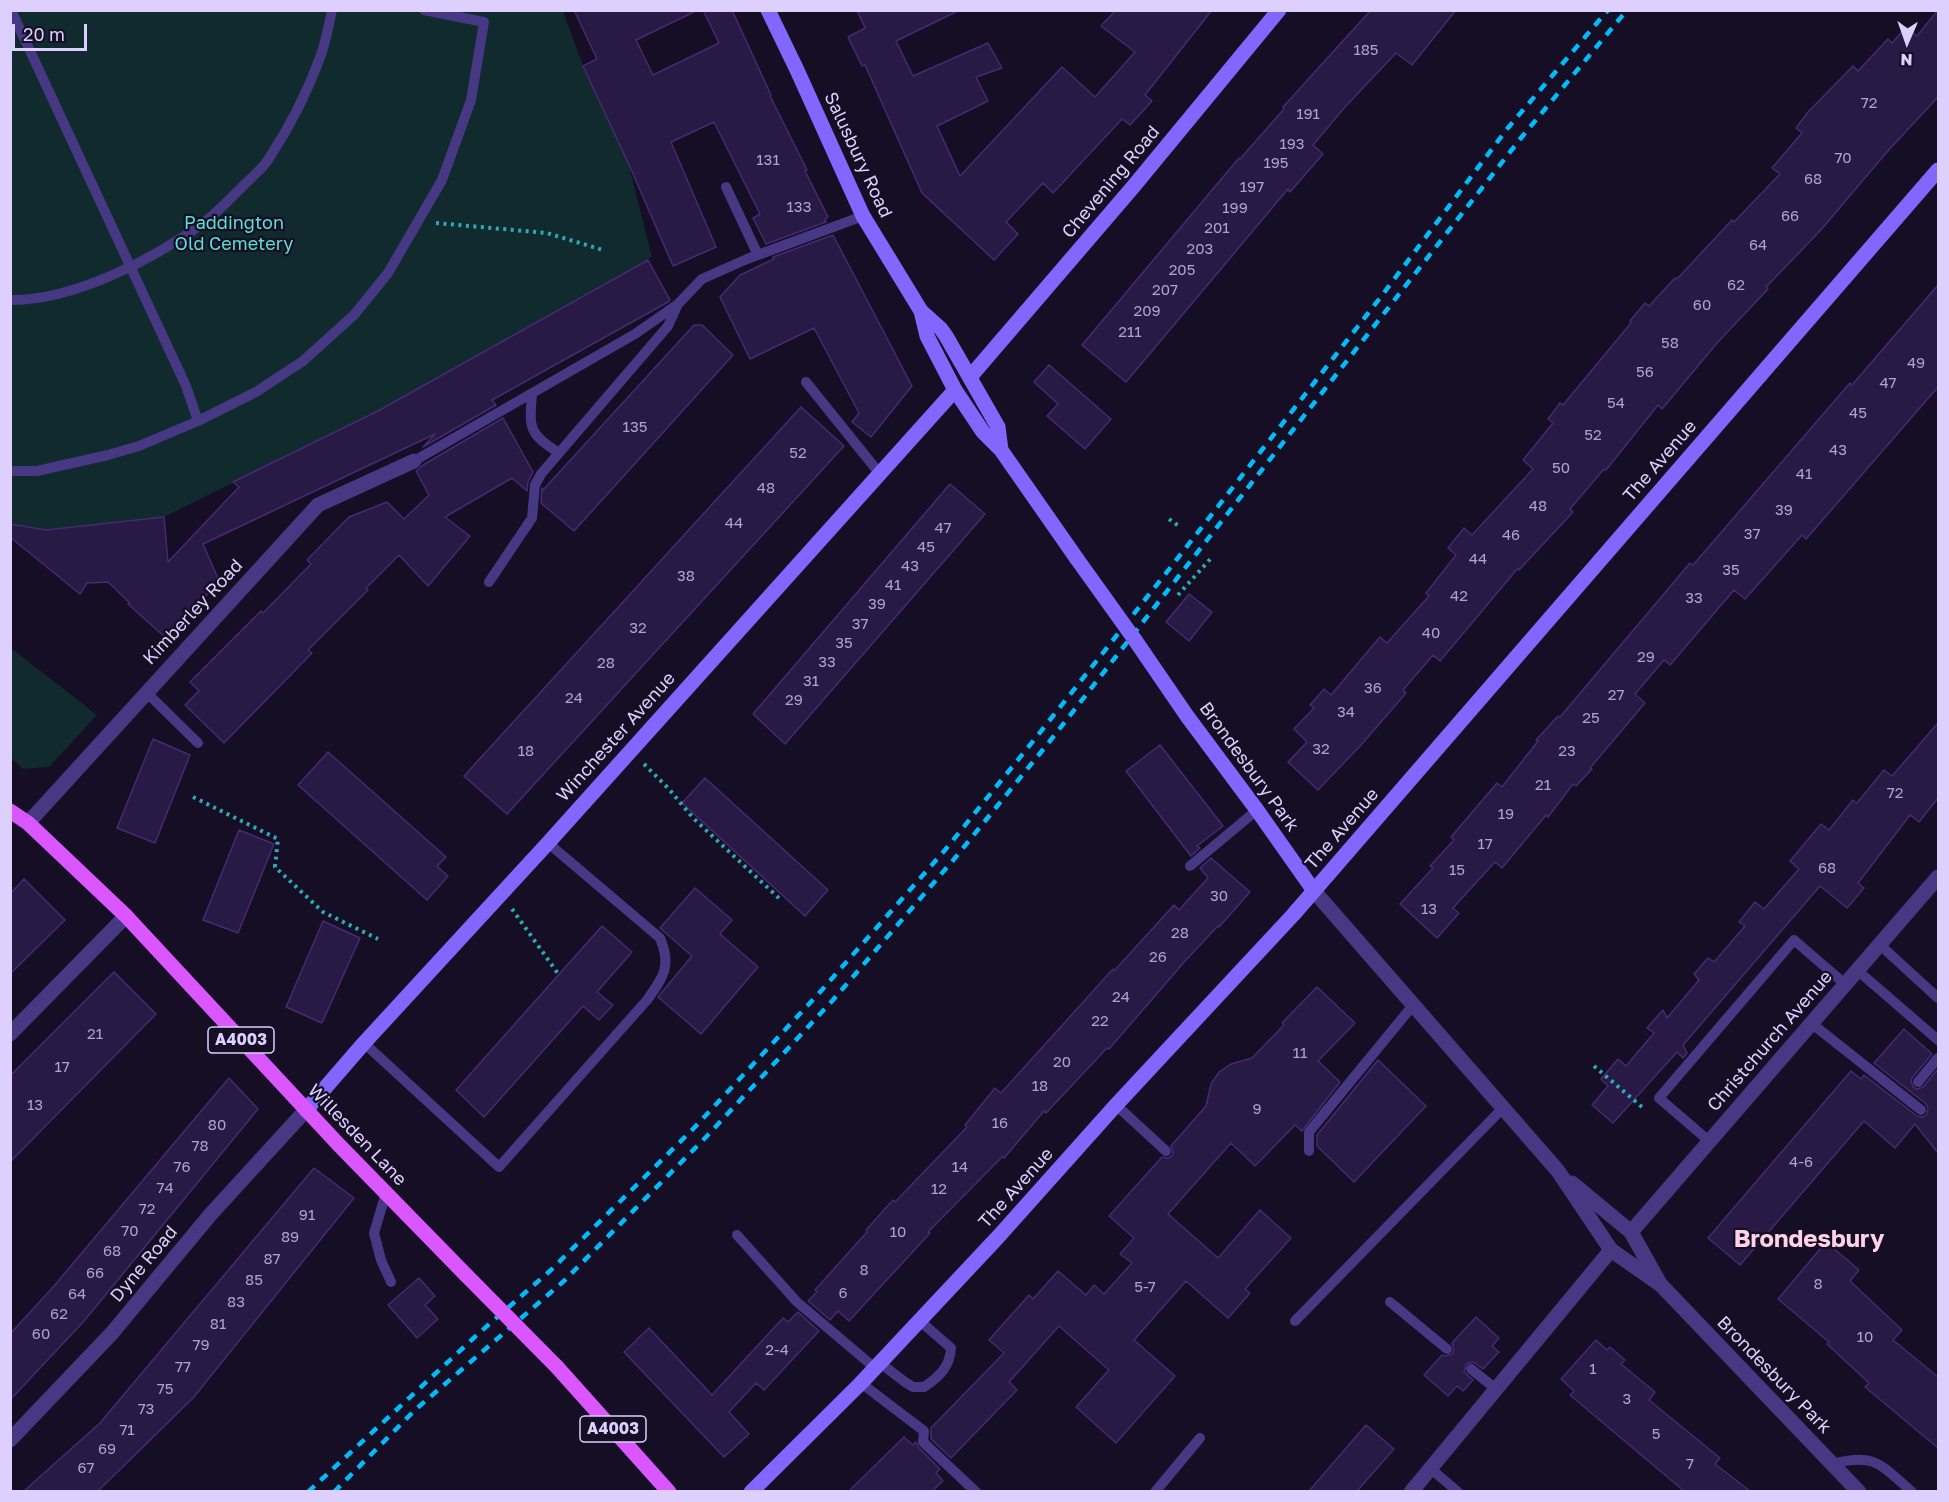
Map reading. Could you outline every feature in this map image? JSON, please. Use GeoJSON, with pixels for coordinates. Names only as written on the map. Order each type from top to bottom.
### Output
{"type":"FeatureCollection","features":[{"type":"Feature","properties":{"kind":"main road","name":"Willesden Lane"},"geometry":{"type":"LineString","coordinates":[[10,811],[28,824],[126,916],[306,1110],[557,1367],[669,1491]]}},
{"type":"Feature","properties":{"kind":"street","name":"Salusbury Road"},"geometry":{"type":"LineString","coordinates":[[768,10],[863,216],[921,311],[941,329],[970,377]]}},
{"type":"Feature","properties":{"kind":"street","name":"Chevening Road"},"geometry":{"type":"LineString","coordinates":[[970,377],[1133,187],[1279,10]]}},
{"type":"Feature","properties":{"kind":"street","name":"The Avenue"},"geometry":{"type":"LineString","coordinates":[[751,1491],[861,1383],[920,1321],[1314,891],[1938,170]]}},
{"type":"Feature","properties":{"kind":"street","name":"Salusbury Road"},"geometry":{"type":"LineString","coordinates":[[921,311],[927,336],[955,390]]}},
{"type":"Feature","properties":{"kind":"street","name":"Brondesbury Park"},"geometry":{"type":"LineString","coordinates":[[970,377],[998,427],[1002,450]]}},
{"type":"Feature","properties":{"kind":"street","name":"Brondesbury Park"},"geometry":{"type":"LineString","coordinates":[[955,390],[983,432],[1002,450],[1152,662],[1187,716],[1314,891],[1558,1171],[1611,1250],[1661,1285],[1859,1491]]}},
{"type":"Feature","properties":{"kind":"street","name":"Winchester Avenue"},"geometry":{"type":"LineString","coordinates":[[306,1110],[363,1043],[548,843],[955,390]]}},
{"type":"Feature","properties":{"kind":"street","name":"Kimberley Road"},"geometry":{"type":"LineString","coordinates":[[28,824],[318,505],[414,461]]}},
{"type":"Feature","properties":{"kind":"street","name":"Christchurch Avenue"},"geometry":{"type":"LineString","coordinates":[[1631,1232],[1938,877]]}},
{"type":"Feature","properties":{"kind":"street"},"geometry":{"type":"LineString","coordinates":[[10,1034],[126,916]]}},
{"type":"Feature","properties":{"kind":"street","name":"Dyne Road"},"geometry":{"type":"LineString","coordinates":[[10,1440],[112,1333],[210,1215],[306,1110]]}},
{"type":"Feature","properties":{"kind":"street","name":"Brondesbury Park"},"geometry":{"type":"LineString","coordinates":[[1558,1171],[1631,1232],[1661,1285]]}},
{"type":"Feature","properties":{"kind":"street"},"geometry":{"type":"LineString","coordinates":[[1411,1491],[1611,1250]]}},
{"type":"Feature","properties":{"kind":"lane"},"geometry":{"type":"LineString","coordinates":[[11,10],[186,386],[198,421]]}},
{"type":"Feature","properties":{"kind":"lane"},"geometry":{"type":"LineString","coordinates":[[10,300],[24,300],[67,292],[131,267],[169,246],[207,220],[267,162],[308,86],[321,53],[332,10]]}},
{"type":"Feature","properties":{"kind":"lane"},"geometry":{"type":"LineString","coordinates":[[10,471],[37,471],[108,455],[139,446],[198,421],[256,392],[303,361],[354,315],[388,273],[442,180],[471,100],[483,22],[424,10]]}},
{"type":"Feature","properties":{"kind":"lane"},"geometry":{"type":"LineString","coordinates":[[726,187],[758,255]]}},
{"type":"Feature","properties":{"kind":"lane"},"geometry":{"type":"LineString","coordinates":[[414,461],[635,334],[678,304],[702,279],[758,255],[863,216]]}},
{"type":"Feature","properties":{"kind":"lane"},"geometry":{"type":"LineString","coordinates":[[489,582],[532,518],[535,485],[541,474],[668,326],[678,304]]}},
{"type":"Feature","properties":{"kind":"lane"},"geometry":{"type":"LineString","coordinates":[[806,382],[880,474]]}},
{"type":"Feature","properties":{"kind":"lane"},"geometry":{"type":"LineString","coordinates":[[531,394],[530,421],[538,438],[559,453]]}},
{"type":"Feature","properties":{"kind":"lane"},"geometry":{"type":"LineString","coordinates":[[146,692],[198,743]]}},
{"type":"Feature","properties":{"kind":"lane"},"geometry":{"type":"LineString","coordinates":[[1190,866],[1257,810]]}},
{"type":"Feature","properties":{"kind":"lane"},"geometry":{"type":"LineString","coordinates":[[363,1043],[499,1167],[647,1000],[661,980],[665,969],[665,950],[660,938],[548,843]]}},
{"type":"Feature","properties":{"kind":"lane"},"geometry":{"type":"LineString","coordinates":[[1710,1141],[1659,1098],[1794,940],[1845,984]]}},
{"type":"Feature","properties":{"kind":"lane"},"geometry":{"type":"LineString","coordinates":[[1879,944],[1938,998]]}},
{"type":"Feature","properties":{"kind":"lane"},"geometry":{"type":"LineString","coordinates":[[1857,970],[1938,1040]]}},
{"type":"Feature","properties":{"kind":"lane"},"geometry":{"type":"LineString","coordinates":[[1310,1151],[1309,1132],[1414,1004]]}},
{"type":"Feature","properties":{"kind":"lane"},"geometry":{"type":"LineString","coordinates":[[1811,1023],[1921,1110]]}},
{"type":"Feature","properties":{"kind":"lane"},"geometry":{"type":"LineString","coordinates":[[1918,1082],[1938,1058]]}},
{"type":"Feature","properties":{"kind":"lane"},"geometry":{"type":"LineString","coordinates":[[1116,1105],[1167,1152]]}},
{"type":"Feature","properties":{"kind":"lane"},"geometry":{"type":"LineString","coordinates":[[1295,1321],[1503,1108]]}},
{"type":"Feature","properties":{"kind":"lane"},"geometry":{"type":"LineString","coordinates":[[386,1193],[374,1233],[381,1260],[392,1282]]}},
{"type":"Feature","properties":{"kind":"lane"},"geometry":{"type":"LineString","coordinates":[[736,1235],[797,1302],[877,1365],[913,1387],[924,1388],[940,1376],[950,1360],[951,1348],[920,1321]]}},
{"type":"Feature","properties":{"kind":"lane"},"geometry":{"type":"LineString","coordinates":[[1390,1302],[1447,1349]]}},
{"type":"Feature","properties":{"kind":"lane"},"geometry":{"type":"LineString","coordinates":[[1471,1370],[1496,1389]]}},
{"type":"Feature","properties":{"kind":"lane"},"geometry":{"type":"LineString","coordinates":[[861,1383],[924,1431],[923,1442],[976,1491]]}},
{"type":"Feature","properties":{"kind":"lane"},"geometry":{"type":"LineString","coordinates":[[1155,1491],[1200,1438]]}},
{"type":"Feature","properties":{"kind":"lane"},"geometry":{"type":"LineString","coordinates":[[1832,1464],[1851,1459],[1875,1461],[1912,1491]]}},
{"type":"Feature","properties":{"kind":"lane"},"geometry":{"type":"LineString","coordinates":[[1430,1468],[1458,1491]]}},
{"type":"Feature","properties":{"kind":"path"},"geometry":{"type":"LineString","coordinates":[[417,224],[470,225],[547,233],[603,250]]}},
{"type":"Feature","properties":{"kind":"path"},"geometry":{"type":"LineString","coordinates":[[1169,519],[1180,527]]}},
{"type":"Feature","properties":{"kind":"path"},"geometry":{"type":"LineString","coordinates":[[1178,595],[1213,556],[1205,555]]}},
{"type":"Feature","properties":{"kind":"path"},"geometry":{"type":"LineString","coordinates":[[631,750],[669,789],[693,818],[782,901]]}},
{"type":"Feature","properties":{"kind":"path"},"geometry":{"type":"LineString","coordinates":[[193,797],[278,839],[275,867],[323,912],[378,939]]}},
{"type":"Feature","properties":{"kind":"path"},"geometry":{"type":"LineString","coordinates":[[501,894],[559,975]]}},
{"type":"Feature","properties":{"kind":"green space","name":"Paddington Old Cemetery"},"geometry":{"type":"Polygon","coordinates":[[[11,11],[563,11],[583,66],[628,162],[652,257],[378,411],[164,517],[46,530],[11,525],[11,11]]]}},
{"type":"Feature","properties":{"kind":"green space"},"geometry":{"type":"Polygon","coordinates":[[[11,648],[97,715],[49,767],[23,769],[11,758],[11,648]]]}},
{"type":"Feature","properties":{"kind":"building"},"geometry":{"type":"Polygon","coordinates":[[[574,10],[698,10],[636,40],[653,75],[719,43],[703,10],[732,10],[828,217],[825,219],[826,222],[766,244],[753,218],[760,214],[714,122],[671,142],[716,247],[673,266],[583,66],[597,59],[574,10]]]}},
{"type":"Feature","properties":{"kind":"building"},"geometry":{"type":"Polygon","coordinates":[[[857,10],[960,10],[896,41],[913,76],[988,43],[1002,68],[976,77],[988,101],[937,126],[960,176],[1062,67],[1095,97],[1135,52],[1101,26],[1116,10],[1212,10],[1145,95],[1152,101],[1130,125],[1122,119],[1053,193],[1043,183],[1006,222],[1018,234],[994,260],[922,193],[865,65],[862,66],[848,37],[865,28],[857,10]]]}},
{"type":"Feature","properties":{"kind":"building"},"geometry":{"type":"Polygon","coordinates":[[[1371,10],[1456,10],[1412,65],[1396,53],[1345,107],[1313,145],[1323,154],[1290,192],[1288,189],[1126,382],[1082,345],[1239,158],[1371,10]]]}},
{"type":"Feature","properties":{"kind":"building"},"geometry":{"type":"Polygon","coordinates":[[[1938,10],[1938,97],[1886,153],[1820,231],[1766,287],[1768,289],[1717,343],[1662,409],[1658,405],[1606,470],[1604,469],[1570,509],[1573,512],[1519,570],[1518,568],[1440,661],[1433,655],[1403,690],[1406,693],[1318,790],[1288,762],[1307,742],[1294,729],[1314,708],[1310,705],[1324,689],[1331,695],[1380,637],[1387,643],[1429,596],[1426,593],[1456,555],[1448,548],[1464,528],[1472,535],[1533,469],[1523,460],[1553,423],[1548,419],[1560,403],[1563,405],[1645,303],[1649,306],[1780,174],[1772,168],[1802,133],[1796,128],[1808,112],[1853,66],[1858,71],[1888,39],[1892,43],[1906,27],[1917,36],[1938,10]]]}},
{"type":"Feature","properties":{"kind":"building"},"geometry":{"type":"Polygon","coordinates":[[[833,235],[912,386],[871,437],[852,422],[859,413],[814,328],[750,359],[720,297],[740,275],[774,259],[773,257],[833,235]]]}},
{"type":"Feature","properties":{"kind":"building"},"geometry":{"type":"Polygon","coordinates":[[[648,260],[670,300],[668,302],[492,400],[496,405],[423,447],[435,434],[203,544],[219,581],[167,639],[128,604],[130,603],[108,582],[87,583],[80,594],[10,537],[10,524],[46,530],[164,517],[168,562],[239,487],[233,482],[378,411],[648,260]]]}},
{"type":"Feature","properties":{"kind":"building"},"geometry":{"type":"Polygon","coordinates":[[[1938,285],[1938,387],[1806,539],[1802,535],[1745,599],[1734,590],[1670,665],[1664,660],[1635,694],[1645,703],[1590,768],[1592,769],[1576,786],[1573,784],[1548,817],[1546,815],[1502,868],[1495,862],[1453,908],[1459,913],[1437,938],[1400,904],[1433,868],[1430,866],[1454,840],[1451,837],[1497,783],[1502,787],[1538,741],[1536,740],[1558,716],[1560,717],[1690,563],[1693,565],[1938,285]]]}},
{"type":"Feature","properties":{"kind":"building"},"geometry":{"type":"Polygon","coordinates":[[[694,325],[702,325],[733,355],[574,531],[541,503],[542,488],[543,490],[694,325]]]}},
{"type":"Feature","properties":{"kind":"building"},"geometry":{"type":"Polygon","coordinates":[[[1049,365],[1111,419],[1085,449],[1047,416],[1058,404],[1034,382],[1049,365]]]}},
{"type":"Feature","properties":{"kind":"building"},"geometry":{"type":"Polygon","coordinates":[[[801,407],[844,446],[507,814],[464,776],[801,407]]]}},
{"type":"Feature","properties":{"kind":"building"},"geometry":{"type":"Polygon","coordinates":[[[503,418],[533,472],[527,491],[512,478],[445,517],[470,536],[428,586],[399,555],[366,588],[368,590],[308,650],[312,653],[224,743],[185,705],[199,691],[190,682],[311,564],[307,560],[349,517],[387,502],[404,519],[429,495],[416,471],[503,418]]]}},
{"type":"Feature","properties":{"kind":"building"},"geometry":{"type":"Polygon","coordinates":[[[950,484],[985,514],[785,744],[753,714],[950,484]]]}},
{"type":"Feature","properties":{"kind":"building"},"geometry":{"type":"Polygon","coordinates":[[[1189,594],[1212,612],[1189,641],[1166,622],[1189,594]]]}},
{"type":"Feature","properties":{"kind":"building"},"geometry":{"type":"Polygon","coordinates":[[[1938,723],[1938,798],[1919,822],[1910,815],[1858,883],[1864,888],[1847,908],[1820,886],[1683,1045],[1687,1053],[1683,1058],[1677,1052],[1613,1123],[1592,1105],[1608,1086],[1601,1079],[1618,1059],[1626,1066],[1654,1033],[1647,1028],[1663,1010],[1667,1018],[1699,980],[1694,974],[1708,958],[1714,962],[1745,926],[1739,922],[1755,902],[1764,909],[1799,869],[1790,861],[1821,824],[1829,830],[1853,800],[1857,803],[1884,770],[1892,776],[1938,723]]]}},
{"type":"Feature","properties":{"kind":"building"},"geometry":{"type":"Polygon","coordinates":[[[153,739],[190,755],[155,843],[117,828],[153,739]]]}},
{"type":"Feature","properties":{"kind":"building"},"geometry":{"type":"Polygon","coordinates":[[[1160,745],[1223,826],[1197,846],[1200,848],[1191,856],[1126,771],[1160,745]]]}},
{"type":"Feature","properties":{"kind":"building"},"geometry":{"type":"Polygon","coordinates":[[[328,752],[446,857],[437,866],[448,876],[427,900],[298,785],[328,752]]]}},
{"type":"Feature","properties":{"kind":"building"},"geometry":{"type":"Polygon","coordinates":[[[705,778],[828,890],[805,916],[682,803],[705,778]]]}},
{"type":"Feature","properties":{"kind":"building"},"geometry":{"type":"Polygon","coordinates":[[[239,830],[274,844],[238,933],[203,920],[239,830]]]}},
{"type":"Feature","properties":{"kind":"building"},"geometry":{"type":"Polygon","coordinates":[[[1211,858],[1250,892],[1186,960],[1109,1049],[1107,1048],[1046,1113],[1044,1111],[1004,1158],[1002,1157],[928,1232],[930,1233],[849,1321],[838,1311],[830,1320],[808,1301],[893,1200],[895,1202],[967,1127],[965,1125],[995,1088],[1001,1093],[1174,905],[1179,910],[1208,878],[1200,868],[1211,858]]]}},
{"type":"Feature","properties":{"kind":"building"},"geometry":{"type":"Polygon","coordinates":[[[24,879],[65,920],[10,974],[10,894],[24,879]]]}},
{"type":"Feature","properties":{"kind":"building"},"geometry":{"type":"Polygon","coordinates":[[[695,888],[732,920],[720,934],[758,967],[701,1034],[658,997],[692,956],[660,928],[695,888]]]}},
{"type":"Feature","properties":{"kind":"building"},"geometry":{"type":"Polygon","coordinates":[[[323,921],[360,938],[322,1023],[286,1007],[323,921]]]}},
{"type":"Feature","properties":{"kind":"building"},"geometry":{"type":"Polygon","coordinates":[[[602,926],[632,952],[597,992],[613,1005],[599,1020],[583,1006],[484,1117],[456,1090],[602,926]]]}},
{"type":"Feature","properties":{"kind":"building"},"geometry":{"type":"Polygon","coordinates":[[[114,972],[156,1014],[10,1162],[10,1076],[114,972]]]}},
{"type":"Feature","properties":{"kind":"building"},"geometry":{"type":"Polygon","coordinates":[[[1317,987],[1355,1023],[1318,1061],[1340,1082],[1302,1131],[1295,1125],[1255,1166],[1231,1143],[1168,1214],[1218,1258],[1260,1210],[1291,1238],[1245,1289],[1250,1293],[1228,1318],[1186,1281],[1134,1340],[1175,1376],[1116,1443],[1076,1407],[1109,1370],[1059,1326],[1009,1382],[1017,1390],[951,1458],[931,1439],[931,1428],[1004,1353],[989,1340],[1029,1295],[1033,1299],[1058,1271],[1086,1295],[1094,1285],[1104,1294],[1132,1263],[1120,1254],[1134,1238],[1109,1216],[1162,1157],[1172,1156],[1171,1146],[1206,1106],[1211,1084],[1219,1072],[1231,1064],[1252,1058],[1317,987]]]}},
{"type":"Feature","properties":{"kind":"building"},"geometry":{"type":"Polygon","coordinates":[[[1904,1029],[1932,1054],[1912,1078],[1913,1087],[1917,1089],[1923,1087],[1938,1069],[1938,1153],[1915,1124],[1895,1148],[1864,1121],[1740,1265],[1708,1238],[1851,1071],[1861,1079],[1864,1075],[1917,1116],[1923,1117],[1927,1114],[1926,1104],[1874,1063],[1904,1029]]]}},
{"type":"Feature","properties":{"kind":"building"},"geometry":{"type":"Polygon","coordinates":[[[1378,1060],[1426,1106],[1354,1182],[1317,1146],[1317,1135],[1378,1060]]]}},
{"type":"Feature","properties":{"kind":"building"},"geometry":{"type":"Polygon","coordinates":[[[229,1078],[258,1109],[85,1320],[10,1400],[10,1334],[54,1286],[229,1078]]]}},
{"type":"Feature","properties":{"kind":"building"},"geometry":{"type":"Polygon","coordinates":[[[314,1168],[354,1198],[193,1398],[98,1491],[24,1491],[100,1423],[314,1168]]]}},
{"type":"Feature","properties":{"kind":"building"},"geometry":{"type":"Polygon","coordinates":[[[1826,1242],[1859,1270],[1850,1281],[1902,1330],[1893,1340],[1938,1377],[1938,1448],[1865,1387],[1869,1383],[1827,1344],[1829,1342],[1778,1299],[1826,1242]]]}},
{"type":"Feature","properties":{"kind":"building"},"geometry":{"type":"Polygon","coordinates":[[[419,1278],[435,1296],[425,1305],[438,1319],[417,1338],[388,1305],[419,1278]]]}},
{"type":"Feature","properties":{"kind":"building"},"geometry":{"type":"Polygon","coordinates":[[[798,1312],[819,1331],[764,1390],[756,1383],[729,1412],[749,1434],[724,1457],[624,1352],[649,1328],[712,1395],[783,1318],[788,1322],[798,1312]]]}},
{"type":"Feature","properties":{"kind":"building"},"geometry":{"type":"Polygon","coordinates":[[[1476,1317],[1499,1338],[1492,1346],[1499,1352],[1483,1369],[1473,1362],[1466,1364],[1464,1372],[1473,1380],[1463,1391],[1457,1386],[1448,1396],[1424,1375],[1442,1355],[1452,1354],[1454,1350],[1452,1343],[1476,1317]]]}},
{"type":"Feature","properties":{"kind":"building"},"geometry":{"type":"Polygon","coordinates":[[[1596,1340],[1607,1350],[1610,1347],[1625,1360],[1621,1364],[1655,1392],[1649,1400],[1720,1458],[1715,1464],[1750,1491],[1684,1491],[1570,1395],[1574,1391],[1561,1379],[1596,1340]]]}},
{"type":"Feature","properties":{"kind":"building"},"geometry":{"type":"Polygon","coordinates":[[[1366,1425],[1394,1449],[1357,1491],[1309,1491],[1366,1425]]]}},
{"type":"Feature","properties":{"kind":"building"},"geometry":{"type":"Polygon","coordinates":[[[904,1437],[913,1445],[916,1442],[918,1447],[940,1469],[936,1473],[943,1481],[932,1491],[849,1491],[904,1437]]]}},
{"type":"Feature","properties":{"kind":"railway"},"geometry":{"type":"LineString","coordinates":[[308,1492],[478,1334],[551,1270],[695,1127],[821,991],[945,850],[1174,563],[1380,298],[1507,129],[1608,10]]}},
{"type":"Feature","properties":{"kind":"railway"},"geometry":{"type":"LineString","coordinates":[[334,1492],[415,1410],[564,1281],[707,1136],[833,1000],[955,858],[1050,741],[1521,138],[1627,10]]}},
{"type":"Feature","properties":{"kind":"district","name":"Brondesbury"},"geometry":{"type":"Point","coordinates":[1809,1239]}}]}
